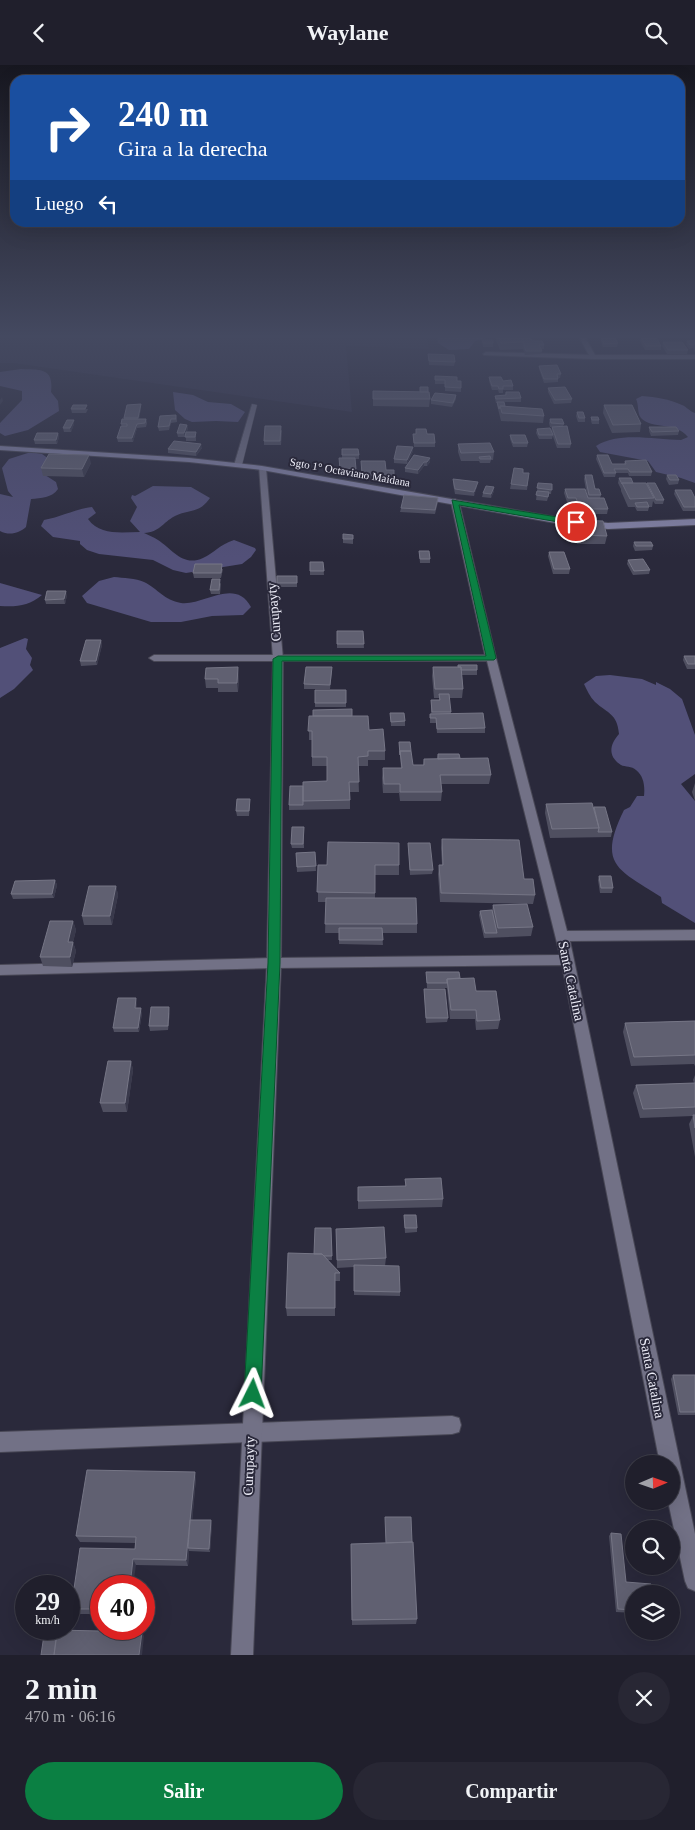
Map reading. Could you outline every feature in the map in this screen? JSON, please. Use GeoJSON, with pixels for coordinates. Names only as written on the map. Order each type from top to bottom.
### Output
{"type":"FeatureCollection","features":[{"type":"Feature","properties":{"kind":"main road","name":"Sgto 1° Octaviano Maidana"},"geometry":{"type":"LineString","coordinates":[[0,448],[189,460],[262,468],[561,521],[608,526],[695,522]]}},
{"type":"Feature","properties":{"kind":"street","name":"Curupayty"},"geometry":{"type":"LineString","coordinates":[[242,1655],[274,963],[278,659],[262,468]]}},
{"type":"Feature","properties":{"kind":"street","name":"Santa Catalina"},"geometry":{"type":"LineString","coordinates":[[455,502],[491,658],[568,960],[668,1455]]}},
{"type":"Feature","properties":{"kind":"street"},"geometry":{"type":"LineString","coordinates":[[154,659],[491,658]]}},
{"type":"Feature","properties":{"kind":"street"},"geometry":{"type":"LineString","coordinates":[[562,936],[695,935]]}},
{"type":"Feature","properties":{"kind":"street"},"geometry":{"type":"LineString","coordinates":[[0,970],[274,963],[568,960]]}},
{"type":"Feature","properties":{"kind":"street"},"geometry":{"type":"LineString","coordinates":[[0,1442],[452,1425]]}},
{"type":"Feature","properties":{"kind":"street"},"geometry":{"type":"LineString","coordinates":[[680,1510],[695,1581]]}},
{"type":"Feature","properties":{"kind":"lane"},"geometry":{"type":"LineString","coordinates":[[238,465],[253,409]]}},
{"type":"Feature","properties":{"kind":"shaded area"},"geometry":{"type":"Polygon","coordinates":[[[13,409],[59,409],[59,411],[28,430],[5,436],[0,433],[0,423],[13,409]]]}},
{"type":"Feature","properties":{"kind":"shaded area"},"geometry":{"type":"Polygon","coordinates":[[[240,409],[245,412],[238,422],[192,422],[185,419],[175,410],[240,409]]]}},
{"type":"Feature","properties":{"kind":"shaded area"},"geometry":{"type":"Polygon","coordinates":[[[333,409],[352,409],[352,412],[333,409]]]}},
{"type":"Feature","properties":{"kind":"shaded area"},"geometry":{"type":"Polygon","coordinates":[[[638,409],[688,409],[695,413],[695,483],[656,472],[648,461],[600,452],[596,446],[605,441],[616,439],[637,437],[681,440],[688,437],[677,429],[646,422],[639,414],[638,409]]]}},
{"type":"Feature","properties":{"kind":"shaded area"},"geometry":{"type":"Polygon","coordinates":[[[31,452],[42,454],[49,459],[45,475],[56,482],[58,489],[49,496],[31,499],[26,527],[14,533],[4,533],[0,531],[0,494],[13,497],[8,491],[2,468],[9,459],[31,452]]]}},
{"type":"Feature","properties":{"kind":"shaded area"},"geometry":{"type":"Polygon","coordinates":[[[153,486],[191,487],[210,498],[202,507],[175,516],[154,531],[144,533],[156,539],[179,556],[190,560],[203,558],[224,544],[234,540],[256,550],[242,564],[186,573],[173,570],[153,560],[99,554],[87,550],[80,544],[80,541],[53,537],[41,526],[44,520],[92,507],[96,513],[88,519],[99,528],[112,532],[140,532],[130,521],[137,507],[131,498],[132,495],[135,496],[153,486]]]}},
{"type":"Feature","properties":{"kind":"shaded area"},"geometry":{"type":"Polygon","coordinates":[[[114,577],[141,581],[175,602],[190,603],[228,593],[244,598],[251,607],[243,615],[212,616],[181,622],[151,622],[87,603],[82,596],[99,581],[114,577]]]}},
{"type":"Feature","properties":{"kind":"shaded area"},"geometry":{"type":"Polygon","coordinates":[[[0,583],[42,595],[22,605],[0,606],[0,583]]]}},
{"type":"Feature","properties":{"kind":"shaded area"},"geometry":{"type":"Polygon","coordinates":[[[25,638],[28,639],[26,649],[32,658],[30,665],[33,670],[14,689],[0,698],[0,648],[25,638]]]}},
{"type":"Feature","properties":{"kind":"shaded area"},"geometry":{"type":"Polygon","coordinates":[[[610,675],[642,679],[656,685],[656,682],[670,689],[682,699],[695,735],[695,774],[681,784],[695,801],[695,923],[662,903],[661,897],[623,872],[616,864],[612,843],[616,828],[624,810],[630,807],[637,796],[644,796],[644,789],[639,772],[633,768],[621,765],[614,758],[611,750],[619,734],[616,722],[611,715],[593,700],[584,684],[596,676],[610,675]]]}},
{"type":"Feature","properties":{"kind":"building"},"geometry":{"type":"Polygon","coordinates":[[[126,409],[140,409],[138,418],[124,418],[126,409]]]}},
{"type":"Feature","properties":{"kind":"building"},"geometry":{"type":"Polygon","coordinates":[[[501,409],[542,409],[544,416],[502,413],[501,409]]]}},
{"type":"Feature","properties":{"kind":"building"},"geometry":{"type":"Polygon","coordinates":[[[606,409],[634,409],[641,424],[613,425],[606,409]]]}},
{"type":"Feature","properties":{"kind":"building"},"geometry":{"type":"Polygon","coordinates":[[[577,412],[583,412],[585,418],[579,418],[577,412]]]}},
{"type":"Feature","properties":{"kind":"building"},"geometry":{"type":"Polygon","coordinates":[[[176,415],[176,419],[171,419],[169,426],[158,427],[160,416],[176,415]]]}},
{"type":"Feature","properties":{"kind":"building"},"geometry":{"type":"Polygon","coordinates":[[[591,417],[598,417],[599,420],[592,420],[591,417]]]}},
{"type":"Feature","properties":{"kind":"building"},"geometry":{"type":"Polygon","coordinates":[[[122,419],[146,419],[145,423],[137,424],[132,438],[117,438],[121,426],[127,426],[127,424],[121,424],[122,419]]]}},
{"type":"Feature","properties":{"kind":"building"},"geometry":{"type":"Polygon","coordinates":[[[550,419],[562,419],[564,424],[551,423],[550,419]]]}},
{"type":"Feature","properties":{"kind":"building"},"geometry":{"type":"Polygon","coordinates":[[[67,420],[74,420],[70,428],[63,428],[67,420]]]}},
{"type":"Feature","properties":{"kind":"building"},"geometry":{"type":"Polygon","coordinates":[[[180,424],[187,425],[184,433],[177,433],[180,424]]]}},
{"type":"Feature","properties":{"kind":"building"},"geometry":{"type":"Polygon","coordinates":[[[265,426],[281,426],[280,441],[264,441],[265,426]]]}},
{"type":"Feature","properties":{"kind":"building"},"geometry":{"type":"Polygon","coordinates":[[[567,426],[571,444],[558,444],[552,427],[567,426]]]}},
{"type":"Feature","properties":{"kind":"building"},"geometry":{"type":"Polygon","coordinates":[[[649,427],[676,427],[679,431],[652,432],[649,427]]]}},
{"type":"Feature","properties":{"kind":"building"},"geometry":{"type":"Polygon","coordinates":[[[550,428],[553,435],[539,435],[537,429],[550,428]]]}},
{"type":"Feature","properties":{"kind":"building"},"geometry":{"type":"Polygon","coordinates":[[[416,429],[426,429],[427,434],[434,434],[435,443],[414,443],[413,434],[416,434],[416,429]]]}},
{"type":"Feature","properties":{"kind":"building"},"geometry":{"type":"Polygon","coordinates":[[[186,432],[196,432],[195,437],[185,437],[186,432]]]}},
{"type":"Feature","properties":{"kind":"building"},"geometry":{"type":"Polygon","coordinates":[[[37,433],[58,433],[56,440],[34,440],[37,433]]]}},
{"type":"Feature","properties":{"kind":"building"},"geometry":{"type":"Polygon","coordinates":[[[510,435],[525,435],[528,443],[513,443],[510,435]]]}},
{"type":"Feature","properties":{"kind":"building"},"geometry":{"type":"Polygon","coordinates":[[[174,441],[201,444],[196,452],[168,449],[174,441]]]}},
{"type":"Feature","properties":{"kind":"building"},"geometry":{"type":"Polygon","coordinates":[[[490,443],[494,452],[461,453],[458,444],[490,443]]]}},
{"type":"Feature","properties":{"kind":"building"},"geometry":{"type":"Polygon","coordinates":[[[397,446],[413,447],[407,460],[394,459],[397,446]]]}},
{"type":"Feature","properties":{"kind":"building"},"geometry":{"type":"Polygon","coordinates":[[[342,449],[358,449],[359,455],[342,455],[342,449]]]}},
{"type":"Feature","properties":{"kind":"building"},"geometry":{"type":"Polygon","coordinates":[[[49,454],[89,455],[82,469],[41,468],[49,454]]]}},
{"type":"Feature","properties":{"kind":"building"},"geometry":{"type":"Polygon","coordinates":[[[414,455],[430,458],[418,470],[405,468],[414,455]]]}},
{"type":"Feature","properties":{"kind":"building"},"geometry":{"type":"Polygon","coordinates":[[[597,455],[608,455],[612,464],[626,464],[625,461],[646,460],[652,472],[630,472],[628,469],[614,469],[616,473],[604,473],[597,455]]]}},
{"type":"Feature","properties":{"kind":"building"},"geometry":{"type":"Polygon","coordinates":[[[490,456],[491,459],[480,459],[479,457],[490,456]]]}},
{"type":"Feature","properties":{"kind":"building"},"geometry":{"type":"Polygon","coordinates":[[[339,458],[355,458],[356,469],[340,469],[339,458]]]}},
{"type":"Feature","properties":{"kind":"building"},"geometry":{"type":"Polygon","coordinates":[[[361,461],[385,461],[386,470],[394,470],[394,478],[362,474],[361,461]]]}},
{"type":"Feature","properties":{"kind":"building"},"geometry":{"type":"Polygon","coordinates":[[[514,468],[523,469],[523,473],[529,473],[527,486],[511,484],[514,468]]]}},
{"type":"Feature","properties":{"kind":"building"},"geometry":{"type":"Polygon","coordinates":[[[585,475],[592,475],[595,489],[599,489],[601,495],[589,495],[585,475]]]}},
{"type":"Feature","properties":{"kind":"building"},"geometry":{"type":"Polygon","coordinates":[[[667,475],[676,475],[679,480],[670,480],[667,475]]]}},
{"type":"Feature","properties":{"kind":"building"},"geometry":{"type":"Polygon","coordinates":[[[619,478],[631,478],[633,483],[622,484],[619,478]]]}},
{"type":"Feature","properties":{"kind":"building"},"geometry":{"type":"Polygon","coordinates":[[[453,479],[478,482],[474,492],[455,489],[453,479]]]}},
{"type":"Feature","properties":{"kind":"building"},"geometry":{"type":"Polygon","coordinates":[[[538,483],[552,484],[552,490],[537,488],[538,483]]]}},
{"type":"Feature","properties":{"kind":"building"},"geometry":{"type":"Polygon","coordinates":[[[622,483],[646,483],[654,498],[630,499],[622,483]]]}},
{"type":"Feature","properties":{"kind":"building"},"geometry":{"type":"Polygon","coordinates":[[[647,483],[655,483],[664,500],[656,500],[647,483]]]}},
{"type":"Feature","properties":{"kind":"building"},"geometry":{"type":"Polygon","coordinates":[[[486,486],[494,487],[491,494],[483,493],[486,486]]]}},
{"type":"Feature","properties":{"kind":"building"},"geometry":{"type":"Polygon","coordinates":[[[565,489],[585,489],[588,498],[604,498],[608,509],[580,509],[576,498],[568,498],[565,489]]]}},
{"type":"Feature","properties":{"kind":"building"},"geometry":{"type":"Polygon","coordinates":[[[675,490],[691,490],[695,498],[695,507],[684,507],[675,490]]]}},
{"type":"Feature","properties":{"kind":"building"},"geometry":{"type":"Polygon","coordinates":[[[537,491],[549,492],[548,497],[536,495],[537,491]]]}},
{"type":"Feature","properties":{"kind":"building"},"geometry":{"type":"Polygon","coordinates":[[[404,495],[438,498],[435,510],[401,508],[404,495]]]}},
{"type":"Feature","properties":{"kind":"building"},"geometry":{"type":"Polygon","coordinates":[[[647,502],[649,507],[637,507],[635,503],[647,502]]]}},
{"type":"Feature","properties":{"kind":"building"},"geometry":{"type":"Polygon","coordinates":[[[575,520],[603,521],[607,536],[579,535],[575,520]]]}},
{"type":"Feature","properties":{"kind":"building"},"geometry":{"type":"Polygon","coordinates":[[[343,534],[353,535],[353,539],[343,539],[343,534]]]}},
{"type":"Feature","properties":{"kind":"building"},"geometry":{"type":"Polygon","coordinates":[[[634,542],[651,542],[653,546],[636,546],[634,542]]]}},
{"type":"Feature","properties":{"kind":"building"},"geometry":{"type":"Polygon","coordinates":[[[419,551],[429,551],[430,559],[420,559],[419,551]]]}},
{"type":"Feature","properties":{"kind":"building"},"geometry":{"type":"Polygon","coordinates":[[[549,552],[564,552],[570,569],[554,569],[549,552]]]}},
{"type":"Feature","properties":{"kind":"building"},"geometry":{"type":"Polygon","coordinates":[[[643,559],[650,570],[634,571],[628,560],[643,559]]]}},
{"type":"Feature","properties":{"kind":"building"},"geometry":{"type":"Polygon","coordinates":[[[310,562],[323,562],[324,571],[310,571],[310,562]]]}},
{"type":"Feature","properties":{"kind":"building"},"geometry":{"type":"Polygon","coordinates":[[[195,564],[222,564],[221,573],[193,573],[195,564]]]}},
{"type":"Feature","properties":{"kind":"building"},"geometry":{"type":"Polygon","coordinates":[[[277,576],[297,576],[297,583],[277,583],[277,576]]]}},
{"type":"Feature","properties":{"kind":"building"},"geometry":{"type":"Polygon","coordinates":[[[212,579],[220,579],[219,590],[210,590],[212,579]]]}},
{"type":"Feature","properties":{"kind":"building"},"geometry":{"type":"Polygon","coordinates":[[[47,591],[66,591],[64,599],[45,600],[47,591]]]}},
{"type":"Feature","properties":{"kind":"building"},"geometry":{"type":"Polygon","coordinates":[[[337,631],[363,631],[364,644],[337,644],[337,631]]]}},
{"type":"Feature","properties":{"kind":"building"},"geometry":{"type":"Polygon","coordinates":[[[86,640],[101,640],[96,661],[80,661],[86,640]]]}},
{"type":"Feature","properties":{"kind":"building"},"geometry":{"type":"Polygon","coordinates":[[[684,656],[695,656],[695,664],[688,664],[684,656]]]}},
{"type":"Feature","properties":{"kind":"building"},"geometry":{"type":"Polygon","coordinates":[[[458,665],[477,665],[477,670],[461,670],[461,667],[458,667],[458,665]]]}},
{"type":"Feature","properties":{"kind":"building"},"geometry":{"type":"Polygon","coordinates":[[[238,667],[237,683],[218,683],[218,679],[205,679],[206,668],[238,667]]]}},
{"type":"Feature","properties":{"kind":"building"},"geometry":{"type":"Polygon","coordinates":[[[306,667],[332,667],[330,685],[304,684],[306,667]]]}},
{"type":"Feature","properties":{"kind":"building"},"geometry":{"type":"Polygon","coordinates":[[[433,667],[461,667],[463,689],[435,689],[433,667]]]}},
{"type":"Feature","properties":{"kind":"building"},"geometry":{"type":"Polygon","coordinates":[[[315,690],[346,690],[346,703],[315,703],[315,690]]]}},
{"type":"Feature","properties":{"kind":"building"},"geometry":{"type":"Polygon","coordinates":[[[439,694],[449,694],[451,712],[432,712],[431,700],[440,700],[439,694]]]}},
{"type":"Feature","properties":{"kind":"building"},"geometry":{"type":"Polygon","coordinates":[[[352,709],[352,716],[313,716],[313,710],[352,709]]]}},
{"type":"Feature","properties":{"kind":"building"},"geometry":{"type":"Polygon","coordinates":[[[390,713],[404,713],[405,721],[391,722],[390,713]]]}},
{"type":"Feature","properties":{"kind":"building"},"geometry":{"type":"Polygon","coordinates":[[[483,713],[485,728],[437,729],[436,718],[430,718],[430,714],[483,713]]]}},
{"type":"Feature","properties":{"kind":"building"},"geometry":{"type":"Polygon","coordinates":[[[309,716],[368,716],[369,730],[383,729],[385,751],[368,751],[368,756],[358,757],[359,782],[349,782],[350,800],[303,801],[303,782],[327,781],[327,757],[312,757],[312,731],[308,731],[309,716]]]}},
{"type":"Feature","properties":{"kind":"building"},"geometry":{"type":"Polygon","coordinates":[[[399,742],[410,742],[411,751],[400,751],[400,755],[399,742]]]}},
{"type":"Feature","properties":{"kind":"building"},"geometry":{"type":"Polygon","coordinates":[[[400,751],[411,751],[413,765],[424,765],[424,759],[488,758],[491,775],[440,775],[442,792],[400,792],[400,784],[384,784],[383,768],[402,768],[400,751]]]}},
{"type":"Feature","properties":{"kind":"building"},"geometry":{"type":"Polygon","coordinates":[[[438,754],[459,754],[460,758],[438,759],[438,754]]]}},
{"type":"Feature","properties":{"kind":"building"},"geometry":{"type":"Polygon","coordinates":[[[290,786],[303,786],[303,805],[289,805],[290,786]]]}},
{"type":"Feature","properties":{"kind":"building"},"geometry":{"type":"Polygon","coordinates":[[[237,799],[250,799],[249,811],[236,811],[237,799]]]}},
{"type":"Feature","properties":{"kind":"building"},"geometry":{"type":"Polygon","coordinates":[[[592,803],[599,828],[552,829],[546,804],[592,803]]]}},
{"type":"Feature","properties":{"kind":"building"},"geometry":{"type":"Polygon","coordinates":[[[594,807],[605,807],[612,832],[598,832],[599,828],[594,807]]]}},
{"type":"Feature","properties":{"kind":"building"},"geometry":{"type":"Polygon","coordinates":[[[292,827],[304,827],[303,844],[291,844],[292,827]]]}},
{"type":"Feature","properties":{"kind":"building"},"geometry":{"type":"Polygon","coordinates":[[[442,839],[519,840],[524,879],[533,879],[535,895],[441,893],[439,865],[443,865],[442,839]]]}},
{"type":"Feature","properties":{"kind":"building"},"geometry":{"type":"Polygon","coordinates":[[[328,842],[399,843],[399,865],[375,865],[375,893],[317,892],[318,865],[327,865],[328,842]]]}},
{"type":"Feature","properties":{"kind":"building"},"geometry":{"type":"Polygon","coordinates":[[[408,843],[430,843],[433,870],[410,870],[408,843]]]}},
{"type":"Feature","properties":{"kind":"building"},"geometry":{"type":"Polygon","coordinates":[[[315,852],[316,866],[297,867],[296,853],[315,852]]]}},
{"type":"Feature","properties":{"kind":"building"},"geometry":{"type":"Polygon","coordinates":[[[599,876],[611,876],[613,888],[601,888],[599,876]]]}},
{"type":"Feature","properties":{"kind":"building"},"geometry":{"type":"Polygon","coordinates":[[[55,880],[52,894],[11,894],[15,881],[55,880]]]}},
{"type":"Feature","properties":{"kind":"building"},"geometry":{"type":"Polygon","coordinates":[[[89,886],[116,886],[110,916],[82,916],[89,886]]]}},
{"type":"Feature","properties":{"kind":"building"},"geometry":{"type":"Polygon","coordinates":[[[326,898],[416,898],[417,924],[325,924],[326,898]]]}},
{"type":"Feature","properties":{"kind":"building"},"geometry":{"type":"Polygon","coordinates":[[[527,904],[533,927],[498,928],[493,905],[527,904]]]}},
{"type":"Feature","properties":{"kind":"building"},"geometry":{"type":"Polygon","coordinates":[[[492,910],[497,933],[485,933],[480,911],[492,910]]]}},
{"type":"Feature","properties":{"kind":"building"},"geometry":{"type":"Polygon","coordinates":[[[50,921],[73,921],[68,942],[73,942],[70,957],[40,957],[50,921]]]}},
{"type":"Feature","properties":{"kind":"building"},"geometry":{"type":"Polygon","coordinates":[[[339,928],[382,928],[383,940],[339,940],[339,928]]]}},
{"type":"Feature","properties":{"kind":"building"},"geometry":{"type":"Polygon","coordinates":[[[426,972],[459,972],[460,978],[447,979],[447,983],[427,983],[426,972]]]}},
{"type":"Feature","properties":{"kind":"building"},"geometry":{"type":"Polygon","coordinates":[[[474,978],[476,991],[496,991],[500,1020],[477,1021],[476,1010],[451,1010],[447,979],[474,978]]]}},
{"type":"Feature","properties":{"kind":"building"},"geometry":{"type":"Polygon","coordinates":[[[424,989],[445,989],[448,1018],[426,1018],[424,989]]]}},
{"type":"Feature","properties":{"kind":"building"},"geometry":{"type":"Polygon","coordinates":[[[118,998],[136,998],[135,1008],[141,1008],[138,1028],[113,1028],[118,998]]]}},
{"type":"Feature","properties":{"kind":"building"},"geometry":{"type":"Polygon","coordinates":[[[151,1007],[169,1007],[168,1026],[149,1026],[151,1007]]]}},
{"type":"Feature","properties":{"kind":"building"},"geometry":{"type":"Polygon","coordinates":[[[695,1021],[695,1055],[634,1057],[625,1023],[695,1021]]]}},
{"type":"Feature","properties":{"kind":"building"},"geometry":{"type":"Polygon","coordinates":[[[108,1061],[131,1061],[125,1103],[100,1103],[108,1061]]]}},
{"type":"Feature","properties":{"kind":"building"},"geometry":{"type":"Polygon","coordinates":[[[695,1083],[695,1107],[643,1109],[636,1085],[695,1083]]]}},
{"type":"Feature","properties":{"kind":"building"},"geometry":{"type":"Polygon","coordinates":[[[441,1178],[443,1199],[358,1201],[358,1187],[406,1186],[405,1179],[441,1178]]]}},
{"type":"Feature","properties":{"kind":"building"},"geometry":{"type":"Polygon","coordinates":[[[404,1215],[416,1215],[417,1228],[405,1228],[404,1215]]]}},
{"type":"Feature","properties":{"kind":"building"},"geometry":{"type":"Polygon","coordinates":[[[384,1227],[386,1258],[337,1260],[336,1229],[384,1227]]]}},
{"type":"Feature","properties":{"kind":"building"},"geometry":{"type":"Polygon","coordinates":[[[315,1228],[331,1228],[332,1256],[314,1254],[315,1228]]]}},
{"type":"Feature","properties":{"kind":"building"},"geometry":{"type":"Polygon","coordinates":[[[288,1253],[322,1254],[340,1273],[335,1273],[335,1308],[286,1308],[288,1253]]]}},
{"type":"Feature","properties":{"kind":"building"},"geometry":{"type":"Polygon","coordinates":[[[354,1265],[399,1266],[400,1292],[354,1291],[354,1265]]]}},
{"type":"Feature","properties":{"kind":"building"},"geometry":{"type":"Polygon","coordinates":[[[673,1375],[695,1375],[695,1412],[680,1412],[673,1375]]]}},
{"type":"Feature","properties":{"kind":"building"},"geometry":{"type":"Polygon","coordinates":[[[87,1470],[195,1472],[186,1560],[133,1559],[131,1575],[90,1575],[90,1609],[80,1609],[80,1575],[76,1575],[80,1548],[135,1549],[136,1537],[76,1536],[87,1470]]]}},
{"type":"Feature","properties":{"kind":"building"},"geometry":{"type":"Polygon","coordinates":[[[385,1517],[411,1517],[412,1542],[386,1543],[385,1517]]]}},
{"type":"Feature","properties":{"kind":"building"},"geometry":{"type":"Polygon","coordinates":[[[190,1520],[211,1520],[209,1549],[188,1548],[190,1520]]]}},
{"type":"Feature","properties":{"kind":"building"},"geometry":{"type":"Polygon","coordinates":[[[611,1533],[621,1534],[626,1582],[651,1585],[625,1585],[625,1609],[618,1609],[611,1533]]]}},
{"type":"Feature","properties":{"kind":"building"},"geometry":{"type":"Polygon","coordinates":[[[413,1542],[417,1619],[352,1620],[351,1544],[413,1542]]]}},
{"type":"Feature","properties":{"kind":"building"},"geometry":{"type":"Polygon","coordinates":[[[80,1631],[90,1631],[90,1640],[141,1640],[139,1655],[54,1655],[56,1640],[80,1640],[80,1631]]]}},
{"type":"Feature","properties":{"kind":"building"},"geometry":{"type":"Polygon","coordinates":[[[43,1640],[56,1640],[54,1655],[41,1655],[43,1640]]]}},
{"type":"Feature","properties":{"kind":"route"},"geometry":{"type":"LineString","coordinates":[[253,1394],[274,963],[278,659],[491,658],[455,502],[576,522]]}}]}
